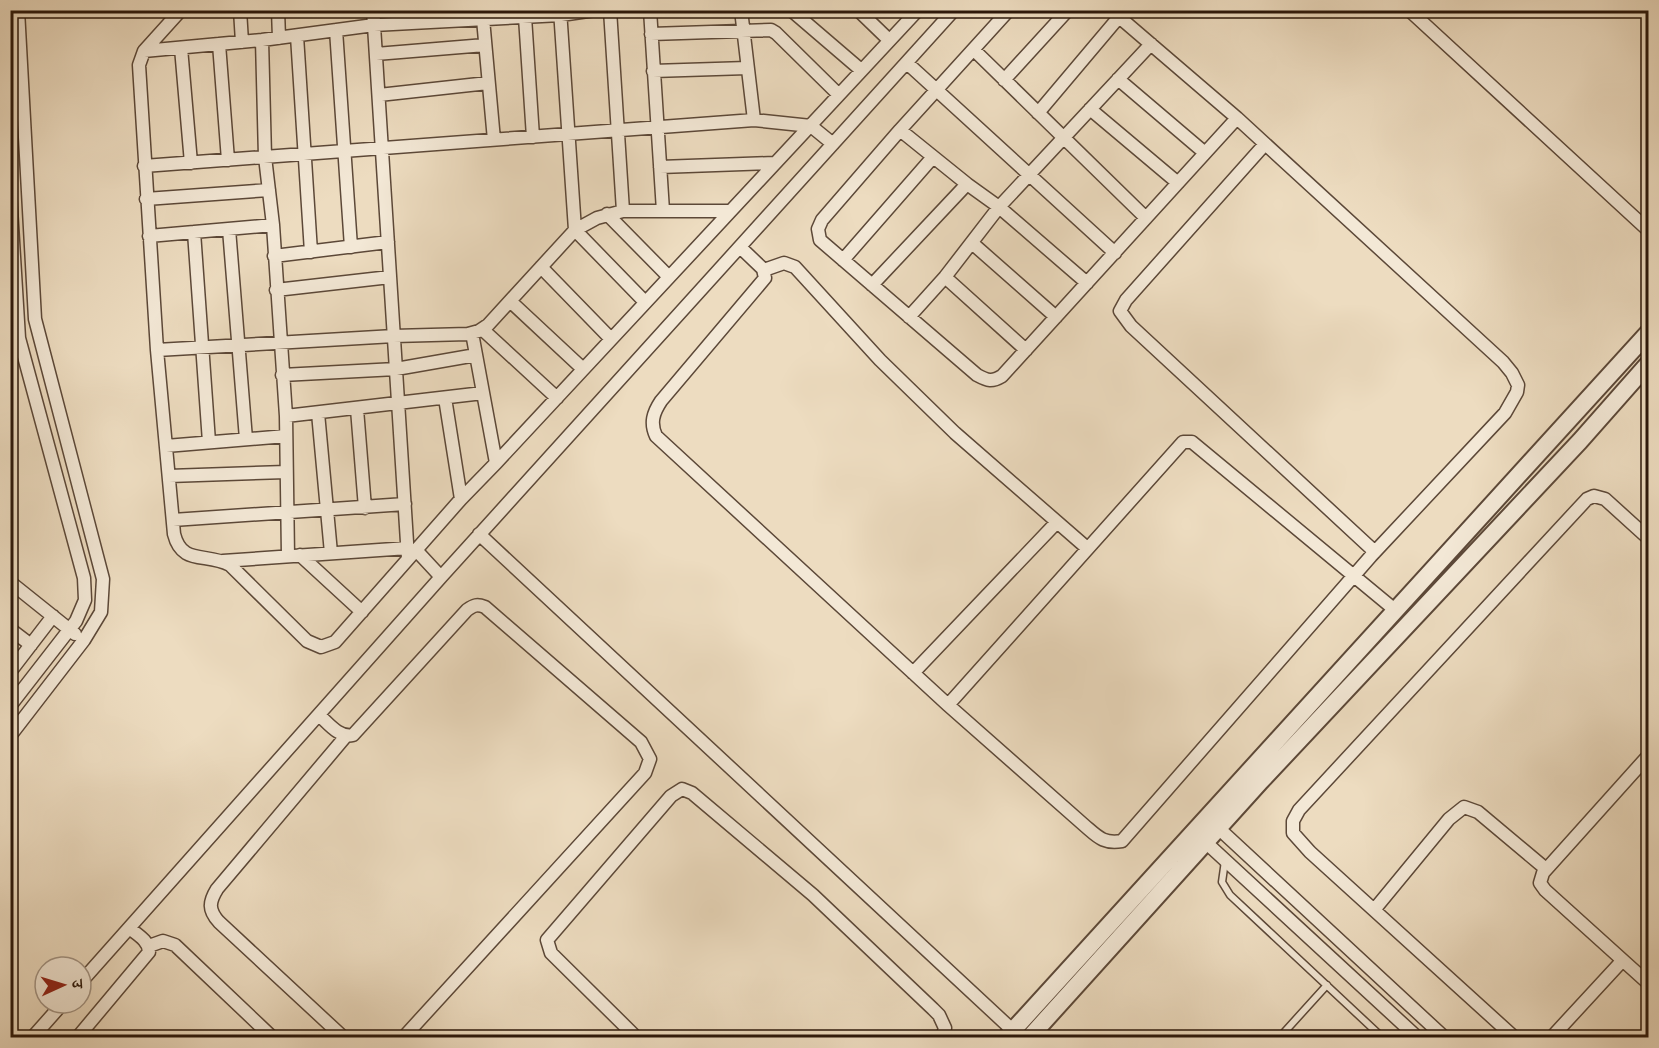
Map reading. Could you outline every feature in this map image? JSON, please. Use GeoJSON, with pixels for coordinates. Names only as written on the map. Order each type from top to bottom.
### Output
{"type":"FeatureCollection","features":[{"type":"Feature","properties":{"kind":"street"},"geometry":{"type":"LineString","coordinates":[[10,736],[84,640],[101,612],[103,579],[35,319],[18,10]]}},
{"type":"Feature","properties":{"kind":"street"},"geometry":{"type":"LineString","coordinates":[[186,10],[181,11],[144,51],[139,66],[157,350],[176,542],[188,555],[223,561],[331,553],[411,552],[441,577]]}},
{"type":"Feature","properties":{"kind":"street"},"geometry":{"type":"LineString","coordinates":[[240,10],[242,42]]}},
{"type":"Feature","properties":{"kind":"street"},"geometry":{"type":"LineString","coordinates":[[278,10],[279,38]]}},
{"type":"Feature","properties":{"kind":"street"},"geometry":{"type":"LineString","coordinates":[[374,10],[405,504],[411,552]]}},
{"type":"Feature","properties":{"kind":"street"},"geometry":{"type":"LineString","coordinates":[[144,51],[297,36],[425,16],[461,16],[483,19],[595,10]]}},
{"type":"Feature","properties":{"kind":"street"},"geometry":{"type":"LineString","coordinates":[[610,10],[623,211]]}},
{"type":"Feature","properties":{"kind":"street"},"geometry":{"type":"LineString","coordinates":[[650,10],[663,211]]}},
{"type":"Feature","properties":{"kind":"street"},"geometry":{"type":"LineString","coordinates":[[741,10],[754,120]]}},
{"type":"Feature","properties":{"kind":"street"},"geometry":{"type":"LineString","coordinates":[[792,10],[861,70]]}},
{"type":"Feature","properties":{"kind":"street"},"geometry":{"type":"LineString","coordinates":[[858,10],[889,40]]}},
{"type":"Feature","properties":{"kind":"street"},"geometry":{"type":"LineString","coordinates":[[93,968],[479,534],[954,10]]}},
{"type":"Feature","properties":{"kind":"street"},"geometry":{"type":"LineString","coordinates":[[1009,10],[900,130],[819,225],[818,234],[820,240],[843,260],[977,375],[987,380],[995,381],[1002,376],[1237,118]]}},
{"type":"Feature","properties":{"kind":"street"},"geometry":{"type":"LineString","coordinates":[[1004,80],[1068,10]]}},
{"type":"Feature","properties":{"kind":"street"},"geometry":{"type":"LineString","coordinates":[[1409,10],[1648,231]]}},
{"type":"Feature","properties":{"kind":"street"},"geometry":{"type":"LineString","coordinates":[[223,561],[230,565],[307,641],[314,646],[321,647],[335,642],[411,552],[811,126],[915,11]]}},
{"type":"Feature","properties":{"kind":"street"},"geometry":{"type":"LineString","coordinates":[[560,13],[575,230],[645,302]]}},
{"type":"Feature","properties":{"kind":"street"},"geometry":{"type":"LineString","coordinates":[[740,247],[764,270],[764,282],[661,401],[654,412],[653,430],[656,436],[948,705],[1097,837],[1108,843],[1122,841],[1354,575],[1505,412],[1517,392],[1518,385],[1503,362],[1237,118],[1115,14],[1038,113]]}},
{"type":"Feature","properties":{"kind":"street"},"geometry":{"type":"LineString","coordinates":[[525,17],[532,137]]}},
{"type":"Feature","properties":{"kind":"street"},"geometry":{"type":"LineString","coordinates":[[483,19],[494,140]]}},
{"type":"Feature","properties":{"kind":"street"},"geometry":{"type":"LineString","coordinates":[[651,34],[764,29],[776,33],[838,94]]}},
{"type":"Feature","properties":{"kind":"street"},"geometry":{"type":"LineString","coordinates":[[336,30],[351,247]]}},
{"type":"Feature","properties":{"kind":"street"},"geometry":{"type":"LineString","coordinates":[[297,36],[311,252]]}},
{"type":"Feature","properties":{"kind":"street"},"geometry":{"type":"LineString","coordinates":[[262,40],[265,157],[273,225],[279,344],[286,416],[286,512],[294,556],[362,612]]}},
{"type":"Feature","properties":{"kind":"street"},"geometry":{"type":"LineString","coordinates":[[219,44],[228,160]]}},
{"type":"Feature","properties":{"kind":"street"},"geometry":{"type":"LineString","coordinates":[[909,316],[945,277],[999,207],[1151,44]]}},
{"type":"Feature","properties":{"kind":"street"},"geometry":{"type":"LineString","coordinates":[[376,54],[485,45]]}},
{"type":"Feature","properties":{"kind":"street"},"geometry":{"type":"LineString","coordinates":[[181,48],[191,163]]}},
{"type":"Feature","properties":{"kind":"street"},"geometry":{"type":"LineString","coordinates":[[974,50],[1146,218]]}},
{"type":"Feature","properties":{"kind":"street"},"geometry":{"type":"LineString","coordinates":[[907,63],[1115,252]]}},
{"type":"Feature","properties":{"kind":"street"},"geometry":{"type":"LineString","coordinates":[[653,71],[747,68]]}},
{"type":"Feature","properties":{"kind":"street"},"geometry":{"type":"LineString","coordinates":[[1118,79],[1205,153]]}},
{"type":"Feature","properties":{"kind":"street"},"geometry":{"type":"LineString","coordinates":[[379,95],[488,83]]}},
{"type":"Feature","properties":{"kind":"street"},"geometry":{"type":"LineString","coordinates":[[1090,109],[1178,183]]}},
{"type":"Feature","properties":{"kind":"street"},"geometry":{"type":"LineString","coordinates":[[144,166],[754,120],[811,126],[833,144]]}},
{"type":"Feature","properties":{"kind":"street"},"geometry":{"type":"LineString","coordinates":[[900,130],[999,207],[1087,283]]}},
{"type":"Feature","properties":{"kind":"street"},"geometry":{"type":"LineString","coordinates":[[1265,144],[1126,300],[1120,311],[1131,326],[1375,552]]}},
{"type":"Feature","properties":{"kind":"street"},"geometry":{"type":"LineString","coordinates":[[843,260],[933,156]]}},
{"type":"Feature","properties":{"kind":"street"},"geometry":{"type":"LineString","coordinates":[[660,167],[774,163]]}},
{"type":"Feature","properties":{"kind":"street"},"geometry":{"type":"LineString","coordinates":[[872,285],[967,184]]}},
{"type":"Feature","properties":{"kind":"street"},"geometry":{"type":"LineString","coordinates":[[146,199],[269,190]]}},
{"type":"Feature","properties":{"kind":"street"},"geometry":{"type":"LineString","coordinates":[[10,192],[19,338],[84,578],[85,600],[76,621],[10,706]]}},
{"type":"Feature","properties":{"kind":"street"},"geometry":{"type":"LineString","coordinates":[[157,350],[477,331],[510,301],[575,230],[607,214],[623,211],[729,211]]}},
{"type":"Feature","properties":{"kind":"street"},"geometry":{"type":"LineString","coordinates":[[607,214],[669,277]]}},
{"type":"Feature","properties":{"kind":"street"},"geometry":{"type":"LineString","coordinates":[[149,236],[273,225]]}},
{"type":"Feature","properties":{"kind":"street"},"geometry":{"type":"LineString","coordinates":[[229,229],[246,439]]}},
{"type":"Feature","properties":{"kind":"street"},"geometry":{"type":"LineString","coordinates":[[194,232],[209,442]]}},
{"type":"Feature","properties":{"kind":"street"},"geometry":{"type":"LineString","coordinates":[[274,256],[388,242]]}},
{"type":"Feature","properties":{"kind":"street"},"geometry":{"type":"LineString","coordinates":[[972,243],[1056,317]]}},
{"type":"Feature","properties":{"kind":"street"},"geometry":{"type":"LineString","coordinates":[[764,270],[784,263],[795,267],[880,360],[955,433],[1087,549]]}},
{"type":"Feature","properties":{"kind":"street"},"geometry":{"type":"LineString","coordinates":[[540,267],[611,339]]}},
{"type":"Feature","properties":{"kind":"street"},"geometry":{"type":"LineString","coordinates":[[276,290],[390,277]]}},
{"type":"Feature","properties":{"kind":"street"},"geometry":{"type":"LineString","coordinates":[[945,277],[1026,350]]}},
{"type":"Feature","properties":{"kind":"street"},"geometry":{"type":"LineString","coordinates":[[510,301],[583,369]]}},
{"type":"Feature","properties":{"kind":"street"},"geometry":{"type":"LineString","coordinates":[[477,331],[476,355],[496,463]]}},
{"type":"Feature","properties":{"kind":"street"},"geometry":{"type":"LineString","coordinates":[[477,331],[557,398]]}},
{"type":"Feature","properties":{"kind":"street"},"geometry":{"type":"LineString","coordinates":[[1029,1038],[1395,610],[1648,333]]}},
{"type":"Feature","properties":{"kind":"street"},"geometry":{"type":"LineString","coordinates":[[282,375],[396,369],[476,355]]}},
{"type":"Feature","properties":{"kind":"street"},"geometry":{"type":"LineString","coordinates":[[1212,823],[1580,441],[1648,364]]}},
{"type":"Feature","properties":{"kind":"street"},"geometry":{"type":"LineString","coordinates":[[286,416],[483,393]]}},
{"type":"Feature","properties":{"kind":"street"},"geometry":{"type":"LineString","coordinates":[[445,398],[461,499]]}},
{"type":"Feature","properties":{"kind":"street"},"geometry":{"type":"LineString","coordinates":[[357,409],[365,508]]}},
{"type":"Feature","properties":{"kind":"street"},"geometry":{"type":"LineString","coordinates":[[318,413],[331,553]]}},
{"type":"Feature","properties":{"kind":"street"},"geometry":{"type":"LineString","coordinates":[[166,446],[286,436]]}},
{"type":"Feature","properties":{"kind":"street"},"geometry":{"type":"LineString","coordinates":[[948,705],[1183,442],[1189,441],[1395,610]]}},
{"type":"Feature","properties":{"kind":"street"},"geometry":{"type":"LineString","coordinates":[[169,476],[286,472]]}},
{"type":"Feature","properties":{"kind":"street"},"geometry":{"type":"LineString","coordinates":[[1515,1038],[1300,842],[1293,832],[1293,821],[1299,810],[1587,499],[1594,496],[1605,499],[1648,538]]}},
{"type":"Feature","properties":{"kind":"street"},"geometry":{"type":"LineString","coordinates":[[173,520],[405,504]]}},
{"type":"Feature","properties":{"kind":"street"},"geometry":{"type":"LineString","coordinates":[[913,673],[1057,522]]}},
{"type":"Feature","properties":{"kind":"street"},"geometry":{"type":"LineString","coordinates":[[479,534],[1014,1035],[1200,837]]}},
{"type":"Feature","properties":{"kind":"street"},"geometry":{"type":"LineString","coordinates":[[10,582],[84,640]]}},
{"type":"Feature","properties":{"kind":"street"},"geometry":{"type":"LineString","coordinates":[[344,1038],[219,922],[212,914],[211,900],[217,889],[346,736],[353,735],[468,610],[474,605],[479,605],[485,607],[641,742],[650,759],[645,773],[403,1038]]}},
{"type":"Feature","properties":{"kind":"street"},"geometry":{"type":"LineString","coordinates":[[10,672],[53,616]]}},
{"type":"Feature","properties":{"kind":"street"},"geometry":{"type":"LineString","coordinates":[[10,629],[31,645]]}},
{"type":"Feature","properties":{"kind":"street"},"geometry":{"type":"LineString","coordinates":[[318,715],[346,736]]}},
{"type":"Feature","properties":{"kind":"street"},"geometry":{"type":"LineString","coordinates":[[1648,756],[1546,869],[1540,879],[1541,886],[1545,890],[1648,983]]}},
{"type":"Feature","properties":{"kind":"street"},"geometry":{"type":"LineString","coordinates":[[638,1038],[551,953],[547,940],[671,796],[682,789],[692,793],[813,895],[933,1009],[939,1015],[945,1028],[942,1038]]}},
{"type":"Feature","properties":{"kind":"street"},"geometry":{"type":"LineString","coordinates":[[1374,909],[1449,819],[1464,807],[1478,812],[1546,869]]}},
{"type":"Feature","properties":{"kind":"street"},"geometry":{"type":"LineString","coordinates":[[1212,823],[1445,1038]]}},
{"type":"Feature","properties":{"kind":"street"},"geometry":{"type":"LineString","coordinates":[[1200,837],[1418,1038]]}},
{"type":"Feature","properties":{"kind":"street"},"geometry":{"type":"LineString","coordinates":[[77,1038],[147,957],[149,946],[129,928]]}},
{"type":"Feature","properties":{"kind":"street"},"geometry":{"type":"LineString","coordinates":[[149,946],[163,941],[175,945],[273,1038]]}},
{"type":"Feature","properties":{"kind":"street"},"geometry":{"type":"LineString","coordinates":[[1551,1038],[1623,961]]}},
{"type":"Feature","properties":{"kind":"street"},"geometry":{"type":"LineString","coordinates":[[32,1038],[52,1015]]}},
{"type":"Feature","properties":{"kind":"lane"},"geometry":{"type":"LineString","coordinates":[[1225,860],[1222,882],[1230,895],[1383,1038]]}},
{"type":"Feature","properties":{"kind":"lane"},"geometry":{"type":"LineString","coordinates":[[1279,1038],[1327,985]]}}]}
